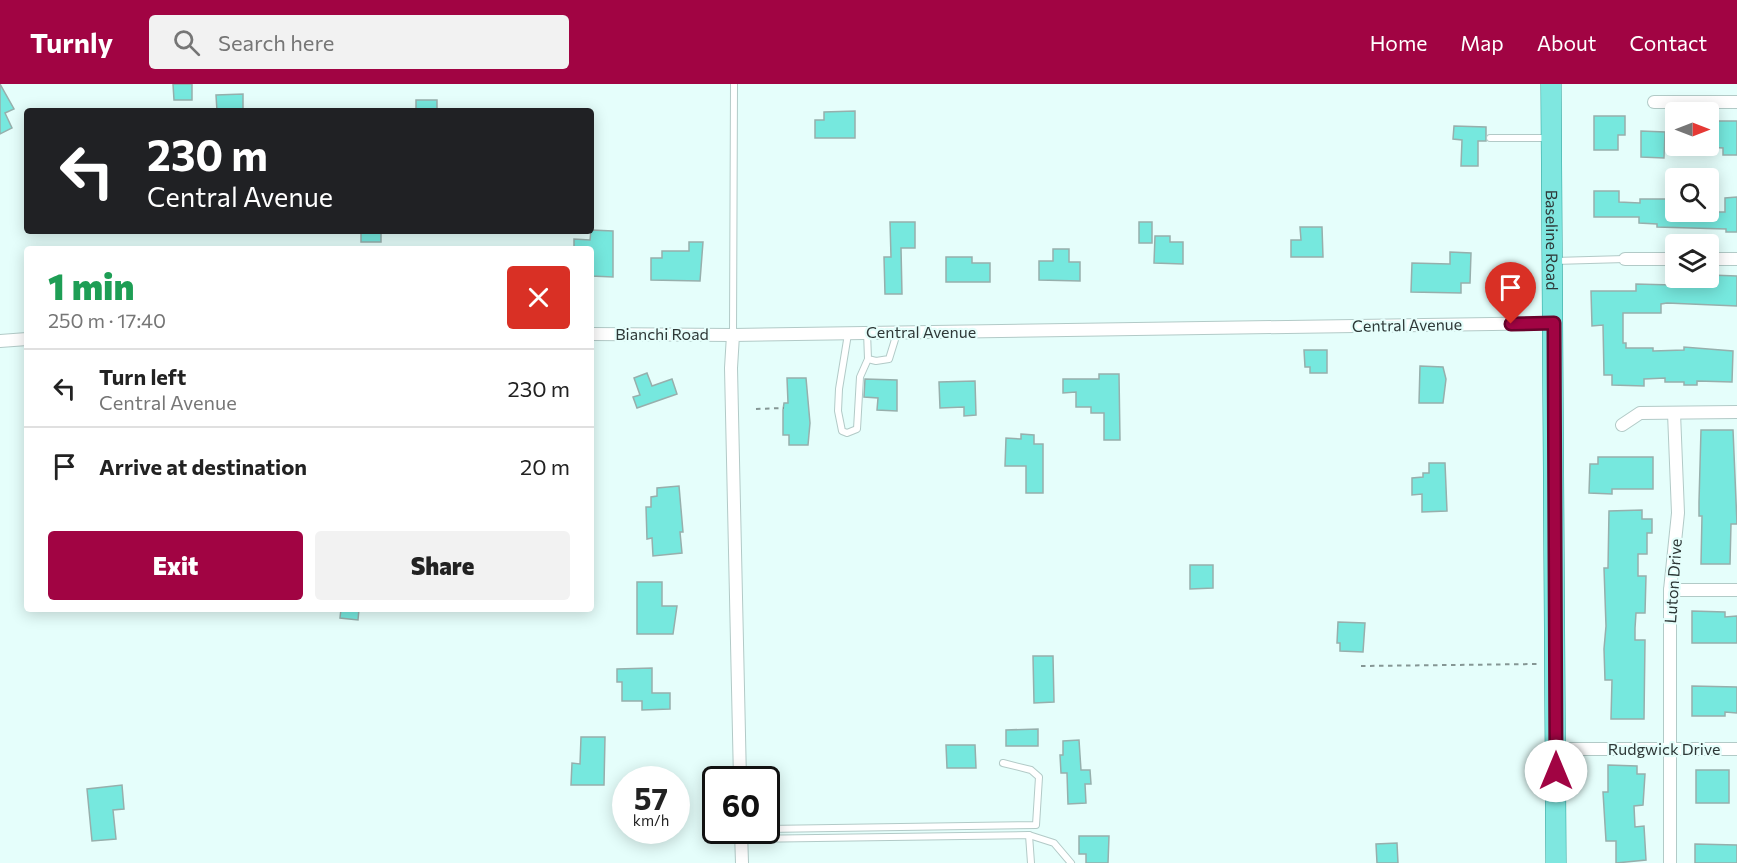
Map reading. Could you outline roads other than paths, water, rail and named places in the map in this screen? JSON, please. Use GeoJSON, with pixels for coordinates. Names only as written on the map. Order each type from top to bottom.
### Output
{"type":"FeatureCollection","features":[{"type":"Feature","properties":{"kind":"main road","name":"Baseline Road"},"geometry":{"type":"LineString","coordinates":[[1551,84],[1556,863]]}},
{"type":"Feature","properties":{"kind":"street"},"geometry":{"type":"LineString","coordinates":[[1654,102],[1737,102]]}},
{"type":"Feature","properties":{"kind":"street"},"geometry":{"type":"LineString","coordinates":[[1625,259],[1665,259]]}},
{"type":"Feature","properties":{"kind":"street"},"geometry":{"type":"LineString","coordinates":[[1719,259],[1737,259]]}},
{"type":"Feature","properties":{"kind":"street","name":"Central Avenue"},"geometry":{"type":"LineString","coordinates":[[733,335],[1554,323]]}},
{"type":"Feature","properties":{"kind":"street","name":"Bianchi Road"},"geometry":{"type":"LineString","coordinates":[[594,334],[733,335]]}},
{"type":"Feature","properties":{"kind":"street"},"geometry":{"type":"LineString","coordinates":[[733,335],[731,368],[740,766]]}},
{"type":"Feature","properties":{"kind":"street"},"geometry":{"type":"LineString","coordinates":[[0,341],[24,339]]}},
{"type":"Feature","properties":{"kind":"street"},"geometry":{"type":"LineString","coordinates":[[1622,425],[1640,414],[1737,412]]}},
{"type":"Feature","properties":{"kind":"street","name":"Luton Drive"},"geometry":{"type":"LineString","coordinates":[[1671,863],[1670,590],[1678,513],[1674,413]]}},
{"type":"Feature","properties":{"kind":"street"},"geometry":{"type":"LineString","coordinates":[[1670,590],[1737,590]]}},
{"type":"Feature","properties":{"kind":"street","name":"Rudgwick Drive"},"geometry":{"type":"LineString","coordinates":[[1556,748],[1737,749]]}},
{"type":"Feature","properties":{"kind":"street"},"geometry":{"type":"LineString","coordinates":[[741,844],[742,863]]}},
{"type":"Feature","properties":{"kind":"lane"},"geometry":{"type":"LineString","coordinates":[[733,335],[731,92],[734,84]]}},
{"type":"Feature","properties":{"kind":"lane"},"geometry":{"type":"LineString","coordinates":[[1490,138],[1552,138]]}},
{"type":"Feature","properties":{"kind":"lane"},"geometry":{"type":"LineString","coordinates":[[1553,261],[1625,259]]}},
{"type":"Feature","properties":{"kind":"lane"},"geometry":{"type":"LineString","coordinates":[[848,332],[838,411],[842,431],[848,433],[857,429],[860,377],[867,359],[867,332]]}},
{"type":"Feature","properties":{"kind":"lane"},"geometry":{"type":"LineString","coordinates":[[867,359],[881,361],[889,359],[897,332]]}},
{"type":"Feature","properties":{"kind":"lane"},"geometry":{"type":"LineString","coordinates":[[780,829],[1036,825],[1039,777],[1030,770],[1002,763]]}},
{"type":"Feature","properties":{"kind":"lane"},"geometry":{"type":"LineString","coordinates":[[780,835],[1029,835],[1054,843],[1071,863]]}},
{"type":"Feature","properties":{"kind":"lane"},"geometry":{"type":"LineString","coordinates":[[1029,835],[1031,863]]}}]}
